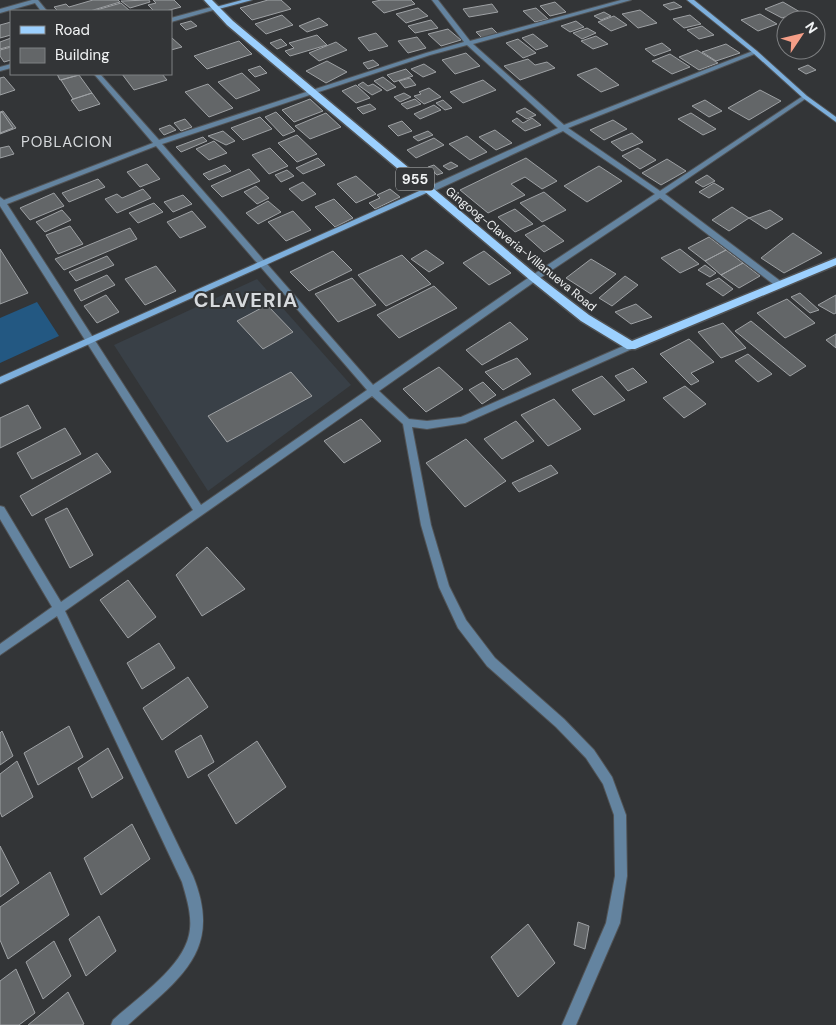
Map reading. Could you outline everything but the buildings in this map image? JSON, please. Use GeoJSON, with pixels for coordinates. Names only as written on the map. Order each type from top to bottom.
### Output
{"type":"FeatureCollection","features":[{"type":"Feature","properties":{"kind":"main road","name":"Gingoog-Claveria-Villanueva Road"},"geometry":{"type":"LineString","coordinates":[[208,0],[312,92],[534,278],[585,318],[631,346]]}},
{"type":"Feature","properties":{"kind":"main road"},"geometry":{"type":"LineString","coordinates":[[631,346],[836,261]]}},
{"type":"Feature","properties":{"kind":"street"},"geometry":{"type":"LineString","coordinates":[[0,11],[35,0],[43,10]]}},
{"type":"Feature","properties":{"kind":"street"},"geometry":{"type":"LineString","coordinates":[[172,20],[248,0]]}},
{"type":"Feature","properties":{"kind":"street"},"geometry":{"type":"LineString","coordinates":[[436,0],[468,43],[563,128],[661,195],[780,285]]}},
{"type":"Feature","properties":{"kind":"street"},"geometry":{"type":"LineString","coordinates":[[200,512],[1,202],[158,144],[428,54],[628,0]]}},
{"type":"Feature","properties":{"kind":"street"},"geometry":{"type":"LineString","coordinates":[[690,0],[756,52],[805,97],[836,120]]}},
{"type":"Feature","properties":{"kind":"street"},"geometry":{"type":"LineString","coordinates":[[0,381],[263,265],[563,128],[756,52]]}},
{"type":"Feature","properties":{"kind":"street"},"geometry":{"type":"LineString","coordinates":[[98,75],[373,391],[407,422],[428,425],[462,420],[631,346]]}},
{"type":"Feature","properties":{"kind":"street"},"geometry":{"type":"LineString","coordinates":[[0,650],[534,278],[661,195],[805,97]]}},
{"type":"Feature","properties":{"kind":"street"},"geometry":{"type":"LineString","coordinates":[[407,422],[426,526],[444,587],[462,624],[491,662],[560,723],[590,754],[608,780],[620,815],[621,876],[613,924],[569,1025]]}},
{"type":"Feature","properties":{"kind":"street"},"geometry":{"type":"LineString","coordinates":[[0,510],[59,610],[188,881],[196,910],[196,935],[189,953],[179,968],[118,1025]]}},
{"type":"Feature","properties":{"kind":"shaded area"},"geometry":{"type":"Polygon","coordinates":[[[257,279],[351,385],[208,491],[114,345],[257,279]]]}},
{"type":"Feature","properties":{"kind":"shaded area"},"geometry":{"type":"Polygon","coordinates":[[[37,302],[59,336],[0,363],[0,318],[37,302]]]}},
{"type":"Feature","properties":{"kind":"district","name":"POBLACION"},"geometry":{"type":"Point","coordinates":[67,142]}},
{"type":"Feature","properties":{"kind":"district","name":"CLAVERIA"},"geometry":{"type":"Point","coordinates":[246,300]}}]}
